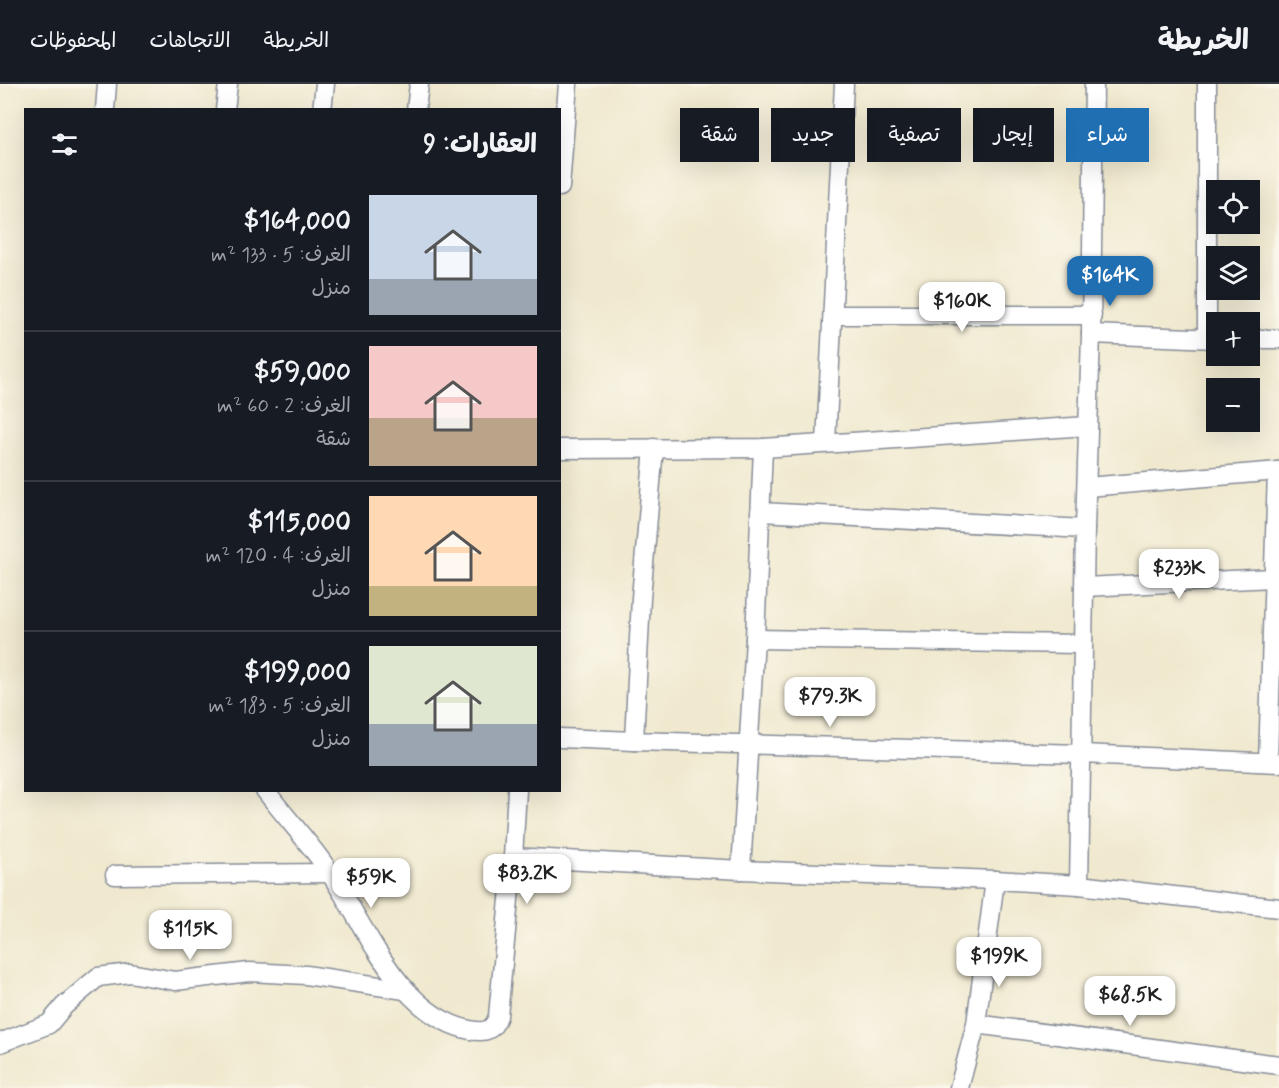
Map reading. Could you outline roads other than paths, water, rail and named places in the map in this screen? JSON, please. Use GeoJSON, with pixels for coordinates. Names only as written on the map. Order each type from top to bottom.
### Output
{"type":"FeatureCollection","features":[{"type":"Feature","properties":{"kind":"street"},"geometry":{"type":"LineString","coordinates":[[105,108],[107,84]]}},
{"type":"Feature","properties":{"kind":"street"},"geometry":{"type":"LineString","coordinates":[[225,108],[228,84]]}},
{"type":"Feature","properties":{"kind":"street"},"geometry":{"type":"LineString","coordinates":[[322,108],[325,84]]}},
{"type":"Feature","properties":{"kind":"street"},"geometry":{"type":"LineString","coordinates":[[416,108],[419,84]]}},
{"type":"Feature","properties":{"kind":"street"},"geometry":{"type":"LineString","coordinates":[[561,174],[568,84]]}},
{"type":"Feature","properties":{"kind":"street"},"geometry":{"type":"LineString","coordinates":[[826,443],[844,84]]}},
{"type":"Feature","properties":{"kind":"street"},"geometry":{"type":"LineString","coordinates":[[1079,885],[1082,644],[1092,315],[1094,84]]}},
{"type":"Feature","properties":{"kind":"street"},"geometry":{"type":"LineString","coordinates":[[1207,84],[1211,312]]}},
{"type":"Feature","properties":{"kind":"street"},"geometry":{"type":"LineString","coordinates":[[833,315],[1092,315]]}},
{"type":"Feature","properties":{"kind":"street"},"geometry":{"type":"LineString","coordinates":[[1091,334],[1206,338]]}},
{"type":"Feature","properties":{"kind":"street"},"geometry":{"type":"LineString","coordinates":[[1260,339],[1279,339]]}},
{"type":"Feature","properties":{"kind":"street"},"geometry":{"type":"LineString","coordinates":[[561,449],[763,448],[1088,426]]}},
{"type":"Feature","properties":{"kind":"street"},"geometry":{"type":"LineString","coordinates":[[634,741],[641,598],[654,448]]}},
{"type":"Feature","properties":{"kind":"street"},"geometry":{"type":"LineString","coordinates":[[741,870],[755,639],[763,448]]}},
{"type":"Feature","properties":{"kind":"street"},"geometry":{"type":"LineString","coordinates":[[561,738],[1273,762],[1273,578],[1278,471],[1087,487]]}},
{"type":"Feature","properties":{"kind":"street"},"geometry":{"type":"LineString","coordinates":[[760,512],[1085,529]]}},
{"type":"Feature","properties":{"kind":"street"},"geometry":{"type":"LineString","coordinates":[[1084,587],[1273,578]]}},
{"type":"Feature","properties":{"kind":"street"},"geometry":{"type":"LineString","coordinates":[[755,639],[1082,644]]}},
{"type":"Feature","properties":{"kind":"street"},"geometry":{"type":"LineString","coordinates":[[267,792],[330,873],[363,930],[405,990],[428,1011],[454,1026],[473,1031],[488,1031],[495,1026],[498,1016],[518,792]]}},
{"type":"Feature","properties":{"kind":"street"},"geometry":{"type":"LineString","coordinates":[[513,857],[1079,885],[1279,908]]}},
{"type":"Feature","properties":{"kind":"street"},"geometry":{"type":"LineString","coordinates":[[115,874],[330,873]]}},
{"type":"Feature","properties":{"kind":"street"},"geometry":{"type":"LineString","coordinates":[[959,1088],[976,1024],[995,880]]}},
{"type":"Feature","properties":{"kind":"street"},"geometry":{"type":"LineString","coordinates":[[0,1043],[49,1024],[64,1006],[98,977],[130,973],[175,981],[249,972],[306,975],[405,990]]}},
{"type":"Feature","properties":{"kind":"street"},"geometry":{"type":"LineString","coordinates":[[976,1024],[1279,1065]]}}]}
